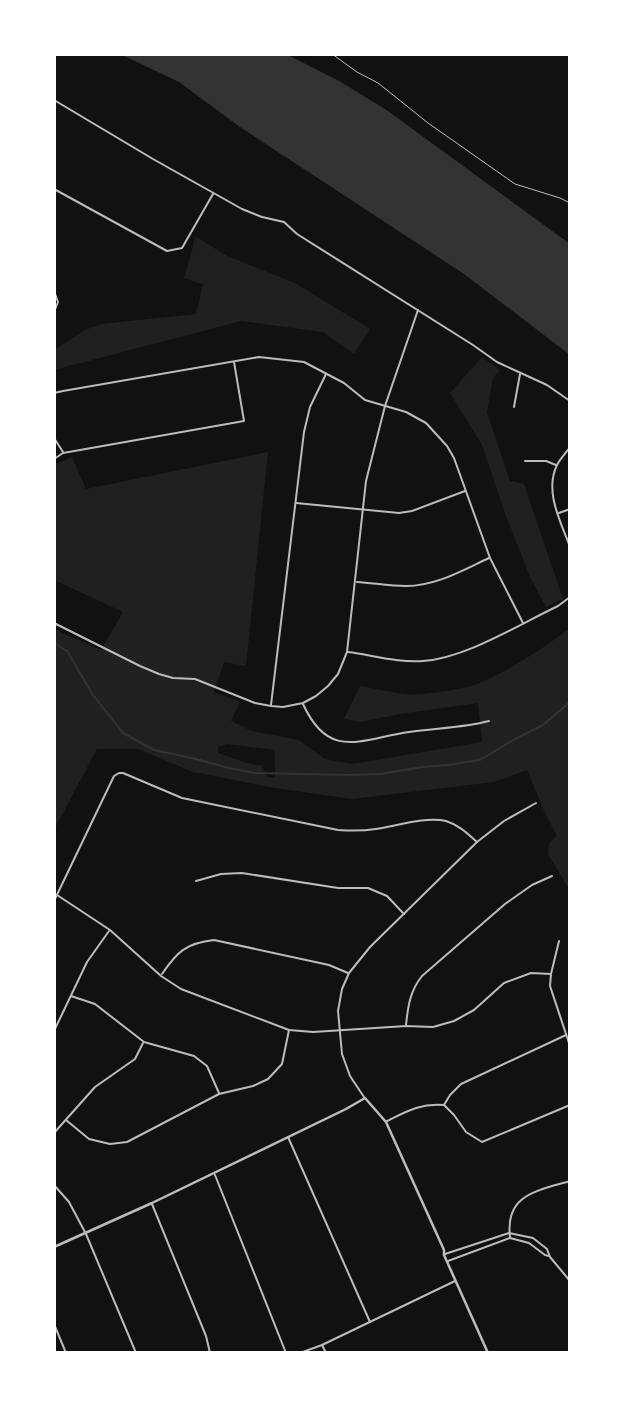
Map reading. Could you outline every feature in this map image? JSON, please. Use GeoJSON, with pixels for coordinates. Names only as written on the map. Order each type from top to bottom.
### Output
{"type":"FeatureCollection","features":[{"type":"Feature","properties":{"kind":"street"},"geometry":{"type":"LineString","coordinates":[[54,100],[242,209],[284,222],[297,234],[497,362],[547,385],[570,401]]}},
{"type":"Feature","properties":{"kind":"street"},"geometry":{"type":"LineString","coordinates":[[54,189],[167,251],[182,248],[214,193]]}},
{"type":"Feature","properties":{"kind":"street"},"geometry":{"type":"LineString","coordinates":[[54,291],[58,302],[54,312]]}},
{"type":"Feature","properties":{"kind":"street"},"geometry":{"type":"LineString","coordinates":[[54,623],[159,674],[195,679],[255,703],[284,707],[303,703],[328,686],[338,674],[347,652],[366,481],[385,406],[418,310]]}},
{"type":"Feature","properties":{"kind":"street"},"geometry":{"type":"LineString","coordinates":[[54,393],[259,357],[280,358],[304,362],[344,383],[365,400],[406,412],[426,423],[454,457],[491,558],[523,623]]}},
{"type":"Feature","properties":{"kind":"street"},"geometry":{"type":"LineString","coordinates":[[54,459],[63,453],[244,421],[234,361]]}},
{"type":"Feature","properties":{"kind":"street"},"geometry":{"type":"LineString","coordinates":[[271,706],[304,432],[310,407],[326,373]]}},
{"type":"Feature","properties":{"kind":"street"},"geometry":{"type":"LineString","coordinates":[[514,407],[520,373]]}},
{"type":"Feature","properties":{"kind":"street"},"geometry":{"type":"LineString","coordinates":[[54,438],[63,453]]}},
{"type":"Feature","properties":{"kind":"street"},"geometry":{"type":"LineString","coordinates":[[570,447],[557,465],[552,482],[552,496],[570,548]]}},
{"type":"Feature","properties":{"kind":"street"},"geometry":{"type":"LineString","coordinates":[[525,461],[547,461],[557,465]]}},
{"type":"Feature","properties":{"kind":"street"},"geometry":{"type":"LineString","coordinates":[[295,503],[399,513],[412,511],[465,490]]}},
{"type":"Feature","properties":{"kind":"street"},"geometry":{"type":"LineString","coordinates":[[558,513],[570,509]]}},
{"type":"Feature","properties":{"kind":"street"},"geometry":{"type":"LineString","coordinates":[[356,582],[407,586],[429,583],[491,558]]}},
{"type":"Feature","properties":{"kind":"street"},"geometry":{"type":"LineString","coordinates":[[347,652],[422,661],[454,655],[558,606],[570,597]]}},
{"type":"Feature","properties":{"kind":"street"},"geometry":{"type":"LineString","coordinates":[[303,703],[315,726],[326,736],[350,742],[362,743],[410,732],[457,728],[489,721]]}},
{"type":"Feature","properties":{"kind":"street"},"geometry":{"type":"LineString","coordinates":[[54,901],[114,776],[119,773],[182,798],[338,830],[365,830],[433,820],[445,821],[462,828],[477,842]]}},
{"type":"Feature","properties":{"kind":"street"},"geometry":{"type":"LineString","coordinates":[[488,1353],[386,1122],[350,1076],[342,1054],[339,1031],[340,1000],[349,973],[370,947],[477,842],[504,821],[536,803]]}},
{"type":"Feature","properties":{"kind":"street"},"geometry":{"type":"LineString","coordinates":[[196,881],[221,874],[242,873],[338,888],[368,888],[387,896],[404,914]]}},
{"type":"Feature","properties":{"kind":"street"},"geometry":{"type":"LineString","coordinates":[[406,1027],[409,998],[414,986],[426,971],[511,899],[552,876]]}},
{"type":"Feature","properties":{"kind":"street"},"geometry":{"type":"LineString","coordinates":[[57,895],[110,930],[161,976],[181,989],[289,1030],[313,1032],[433,1027],[454,1021],[474,1010],[504,983],[531,973],[551,974]]}},
{"type":"Feature","properties":{"kind":"street"},"geometry":{"type":"LineString","coordinates":[[54,1031],[87,962],[110,930]]}},
{"type":"Feature","properties":{"kind":"street"},"geometry":{"type":"LineString","coordinates":[[161,976],[173,957],[183,949],[200,941],[214,940],[329,965],[349,973]]}},
{"type":"Feature","properties":{"kind":"street"},"geometry":{"type":"LineString","coordinates":[[559,941],[550,986],[570,1046]]}},
{"type":"Feature","properties":{"kind":"street"},"geometry":{"type":"LineString","coordinates":[[71,996],[95,1004],[144,1042],[194,1056],[207,1066],[219,1094]]}},
{"type":"Feature","properties":{"kind":"street"},"geometry":{"type":"LineString","coordinates":[[66,1120],[89,1139],[110,1144],[127,1142],[219,1094],[253,1086],[268,1079],[282,1063],[289,1030]]}},
{"type":"Feature","properties":{"kind":"street"},"geometry":{"type":"LineString","coordinates":[[444,1105],[461,1084],[566,1035]]}},
{"type":"Feature","properties":{"kind":"street"},"geometry":{"type":"LineString","coordinates":[[54,1133],[95,1087],[135,1059],[144,1042]]}},
{"type":"Feature","properties":{"kind":"street"},"geometry":{"type":"LineString","coordinates":[[54,1248],[365,1098]]}},
{"type":"Feature","properties":{"kind":"street"},"geometry":{"type":"LineString","coordinates":[[386,1122],[415,1107],[444,1105],[466,1132],[482,1142],[570,1105]]}},
{"type":"Feature","properties":{"kind":"street"},"geometry":{"type":"LineString","coordinates":[[287,1136],[370,1322]]}},
{"type":"Feature","properties":{"kind":"street"},"geometry":{"type":"LineString","coordinates":[[214,1172],[286,1353]]}},
{"type":"Feature","properties":{"kind":"street"},"geometry":{"type":"LineString","coordinates":[[510,1238],[511,1214],[518,1201],[529,1194],[570,1181]]}},
{"type":"Feature","properties":{"kind":"street"},"geometry":{"type":"LineString","coordinates":[[54,1185],[69,1202],[86,1234],[136,1353]]}},
{"type":"Feature","properties":{"kind":"street"},"geometry":{"type":"LineString","coordinates":[[152,1203],[202,1325],[210,1353]]}},
{"type":"Feature","properties":{"kind":"street"},"geometry":{"type":"LineString","coordinates":[[444,1255],[509,1233],[533,1238],[547,1249],[570,1280]]}},
{"type":"Feature","properties":{"kind":"street"},"geometry":{"type":"LineString","coordinates":[[447,1261],[510,1238],[529,1243],[550,1256]]}},
{"type":"Feature","properties":{"kind":"street"},"geometry":{"type":"LineString","coordinates":[[300,1353],[322,1345],[455,1280]]}},
{"type":"Feature","properties":{"kind":"street"},"geometry":{"type":"LineString","coordinates":[[54,1324],[66,1353]]}},
{"type":"Feature","properties":{"kind":"street"},"geometry":{"type":"LineString","coordinates":[[322,1345],[326,1353]]}},
{"type":"Feature","properties":{"kind":"lane"},"geometry":{"type":"LineString","coordinates":[[332,54],[356,72],[377,83],[515,184],[570,203]]}},
{"type":"Feature","properties":{"kind":"shaded area"},"geometry":{"type":"Polygon","coordinates":[[[120,54],[286,54],[341,82],[388,111],[570,244],[570,355],[464,274],[240,127],[179,82],[120,54]]]}},
{"type":"Feature","properties":{"kind":"shaded area"},"geometry":{"type":"Polygon","coordinates":[[[195,236],[227,256],[295,283],[370,329],[354,354],[323,332],[241,321],[54,370],[54,350],[85,330],[101,324],[196,314],[203,284],[184,278],[195,236]]]}},
{"type":"Feature","properties":{"kind":"shaded area"},"geometry":{"type":"Polygon","coordinates":[[[482,357],[500,370],[493,378],[487,412],[510,481],[524,484],[563,599],[546,607],[530,577],[482,445],[450,393],[482,357]]]}},
{"type":"Feature","properties":{"kind":"shaded area"},"geometry":{"type":"Polygon","coordinates":[[[268,452],[246,666],[224,662],[214,692],[240,702],[231,721],[252,731],[299,740],[325,759],[353,764],[482,742],[478,703],[361,722],[344,719],[360,686],[410,694],[470,686],[513,666],[570,628],[570,891],[548,854],[549,844],[557,836],[527,770],[494,782],[352,799],[193,772],[138,749],[97,749],[54,830],[54,629],[101,650],[123,612],[54,580],[54,465],[72,457],[86,489],[268,452]],[[227,744],[218,747],[218,753],[262,766],[267,777],[275,778],[275,750],[227,744]]]}},
{"type":"Feature","properties":{"kind":"waterway"},"geometry":{"type":"LineString","coordinates":[[54,643],[67,651],[93,695],[123,733],[154,750],[255,773],[381,774],[480,760],[543,725],[570,702]]}}]}
